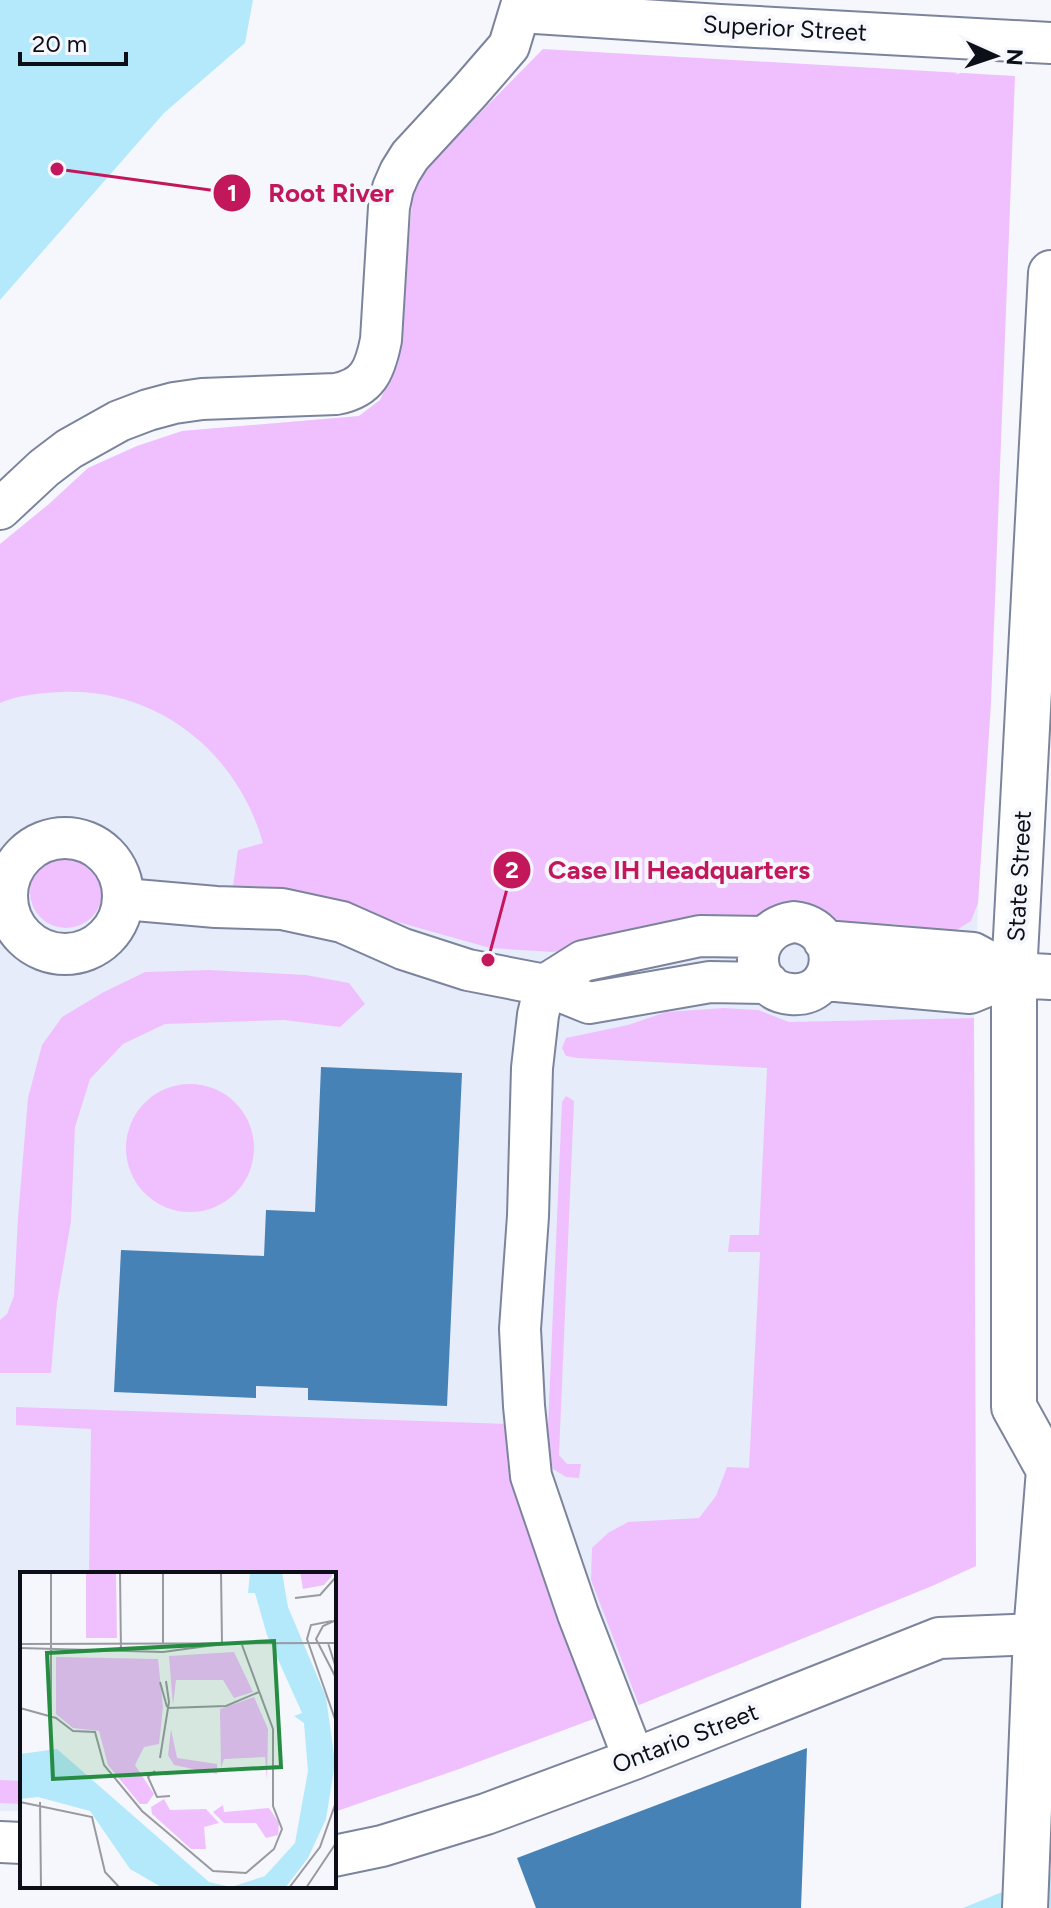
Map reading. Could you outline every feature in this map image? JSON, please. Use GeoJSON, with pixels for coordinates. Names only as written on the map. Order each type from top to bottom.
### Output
{"type":"FeatureCollection","features":[{"type":"Feature","properties":{"kind":"main road","name":"State Street"},"geometry":{"type":"LineString","coordinates":[[1025,1908],[1036,1634],[1050,1469],[1014,1407],[1033,976],[1051,273]]}},
{"type":"Feature","properties":{"kind":"street","name":"Superior Street"},"geometry":{"type":"LineString","coordinates":[[522,6],[720,25],[1051,43]]}},
{"type":"Feature","properties":{"kind":"street"},"geometry":{"type":"LineString","coordinates":[[0,509],[69,449],[119,421],[148,410],[202,399],[336,394],[352,391],[363,382],[377,358],[381,340],[389,207],[393,188],[410,156],[509,46],[522,6]]}},
{"type":"Feature","properties":{"kind":"street"},"geometry":{"type":"LineString","coordinates":[[70,838],[87,842],[103,851],[122,881],[124,899],[120,917],[111,934],[97,946],[80,954],[61,955],[43,951],[27,941],[15,927],[8,909],[6,890],[12,872],[11,842],[36,845],[53,839],[70,838]]}},
{"type":"Feature","properties":{"kind":"street"},"geometry":{"type":"LineString","coordinates":[[124,899],[282,909],[342,922],[403,949],[468,970],[545,985],[589,1003],[710,982],[768,983]]}},
{"type":"Feature","properties":{"kind":"street"},"geometry":{"type":"LineString","coordinates":[[783,923],[805,923],[815,928],[824,941],[829,946],[830,957],[825,980],[813,989],[802,994],[777,991],[761,972],[759,948],[764,937],[783,923]]}},
{"type":"Feature","properties":{"kind":"street"},"geometry":{"type":"LineString","coordinates":[[634,1759],[578,1614],[531,1476],[520,1329],[528,1216],[532,1068],[538,1015],[545,985],[583,961],[700,936],[764,937]]}},
{"type":"Feature","properties":{"kind":"street"},"geometry":{"type":"LineString","coordinates":[[824,941],[973,953],[1033,976]]}},
{"type":"Feature","properties":{"kind":"street"},"geometry":{"type":"LineString","coordinates":[[825,980],[970,993],[1033,976]]}},
{"type":"Feature","properties":{"kind":"street","name":"Ontario Street"},"geometry":{"type":"LineString","coordinates":[[336,1856],[382,1846],[486,1814],[939,1638],[1036,1634]]}},
{"type":"Feature","properties":{"kind":"street"},"geometry":{"type":"LineString","coordinates":[[0,1842],[20,1843]]}},
{"type":"Feature","properties":{"kind":"shaded area"},"geometry":{"type":"Polygon","coordinates":[[[543,49],[996,586],[974,1018],[976,1566],[639,1705],[336,1811],[336,1572],[20,1572],[20,1811],[0,1811],[0,544],[88,468],[137,446],[182,431],[359,416],[380,400],[398,364],[413,192],[429,165],[543,49]]]}},
{"type":"Feature","properties":{"kind":"shaded area"},"geometry":{"type":"Polygon","coordinates":[[[543,49],[1015,76],[991,703],[978,903],[971,921],[955,931],[893,924],[833,924],[552,952],[490,948],[387,919],[277,898],[243,898],[233,886],[238,850],[263,843],[251,810],[234,780],[213,754],[189,732],[161,714],[130,701],[96,694],[46,693],[0,703],[0,544],[88,468],[137,446],[182,431],[359,416],[380,400],[398,364],[413,192],[429,165],[543,49]]]}},
{"type":"Feature","properties":{"kind":"shaded area"},"geometry":{"type":"Polygon","coordinates":[[[66,856],[86,862],[96,872],[102,892],[96,912],[86,922],[66,928],[46,922],[36,912],[30,892],[36,872],[46,862],[66,856]]]}},
{"type":"Feature","properties":{"kind":"shaded area"},"geometry":{"type":"Polygon","coordinates":[[[209,970],[306,975],[349,983],[365,1004],[340,1027],[284,1020],[165,1024],[123,1044],[90,1079],[75,1127],[71,1221],[57,1303],[51,1373],[0,1373],[0,1320],[7,1314],[14,1296],[28,1098],[42,1045],[62,1017],[145,972],[209,970]]]}},
{"type":"Feature","properties":{"kind":"shaded area"},"geometry":{"type":"Polygon","coordinates":[[[724,1008],[758,1010],[789,1022],[974,1018],[976,1566],[639,1705],[591,1580],[592,1548],[608,1533],[628,1522],[699,1518],[716,1496],[727,1467],[749,1468],[760,1252],[728,1252],[730,1235],[759,1235],[767,1068],[577,1058],[566,1056],[562,1048],[566,1038],[628,1025],[666,1012],[724,1008]]]}},
{"type":"Feature","properties":{"kind":"shaded area"},"geometry":{"type":"Polygon","coordinates":[[[190,1084],[214,1089],[235,1103],[249,1124],[254,1148],[249,1172],[235,1193],[214,1207],[190,1212],[166,1207],[145,1193],[131,1172],[126,1148],[131,1124],[145,1103],[166,1089],[190,1084]]]}},
{"type":"Feature","properties":{"kind":"shaded area"},"geometry":{"type":"Polygon","coordinates":[[[566,1096],[574,1101],[559,1455],[567,1464],[581,1464],[579,1478],[566,1477],[553,1469],[547,1450],[562,1102],[566,1096]]]}},
{"type":"Feature","properties":{"kind":"shaded area"},"geometry":{"type":"Polygon","coordinates":[[[16,1407],[509,1424],[507,1463],[596,1718],[336,1811],[336,1572],[89,1572],[91,1429],[16,1425],[16,1407]]]}},
{"type":"Feature","properties":{"kind":"shaded area"},"geometry":{"type":"Polygon","coordinates":[[[0,1780],[20,1781],[20,1804],[0,1803],[0,1780]]]}},
{"type":"Feature","properties":{"kind":"water"},"geometry":{"type":"Polygon","coordinates":[[[0,0],[253,0],[245,43],[164,113],[0,300],[0,0]]]}},
{"type":"Feature","properties":{"kind":"water"},"geometry":{"type":"Polygon","coordinates":[[[1051,1872],[1051,1908],[963,1908],[1051,1872]]]}},
{"type":"Feature","properties":{"kind":"building"},"geometry":{"type":"Polygon","coordinates":[[[321,1067],[462,1073],[447,1406],[308,1400],[308,1388],[256,1386],[256,1398],[114,1392],[121,1250],[264,1256],[266,1210],[315,1212],[321,1067]]]}},
{"type":"Feature","properties":{"kind":"building"},"geometry":{"type":"Polygon","coordinates":[[[807,1748],[801,1908],[536,1908],[517,1858],[807,1748]]]}},
{"type":"Feature","properties":{"kind":"place","name":"Root River"},"geometry":{"type":"Point","coordinates":[57,169]}},
{"type":"Feature","properties":{"kind":"place","name":"Case IH Headquarters"},"geometry":{"type":"Point","coordinates":[488,960]}}]}
